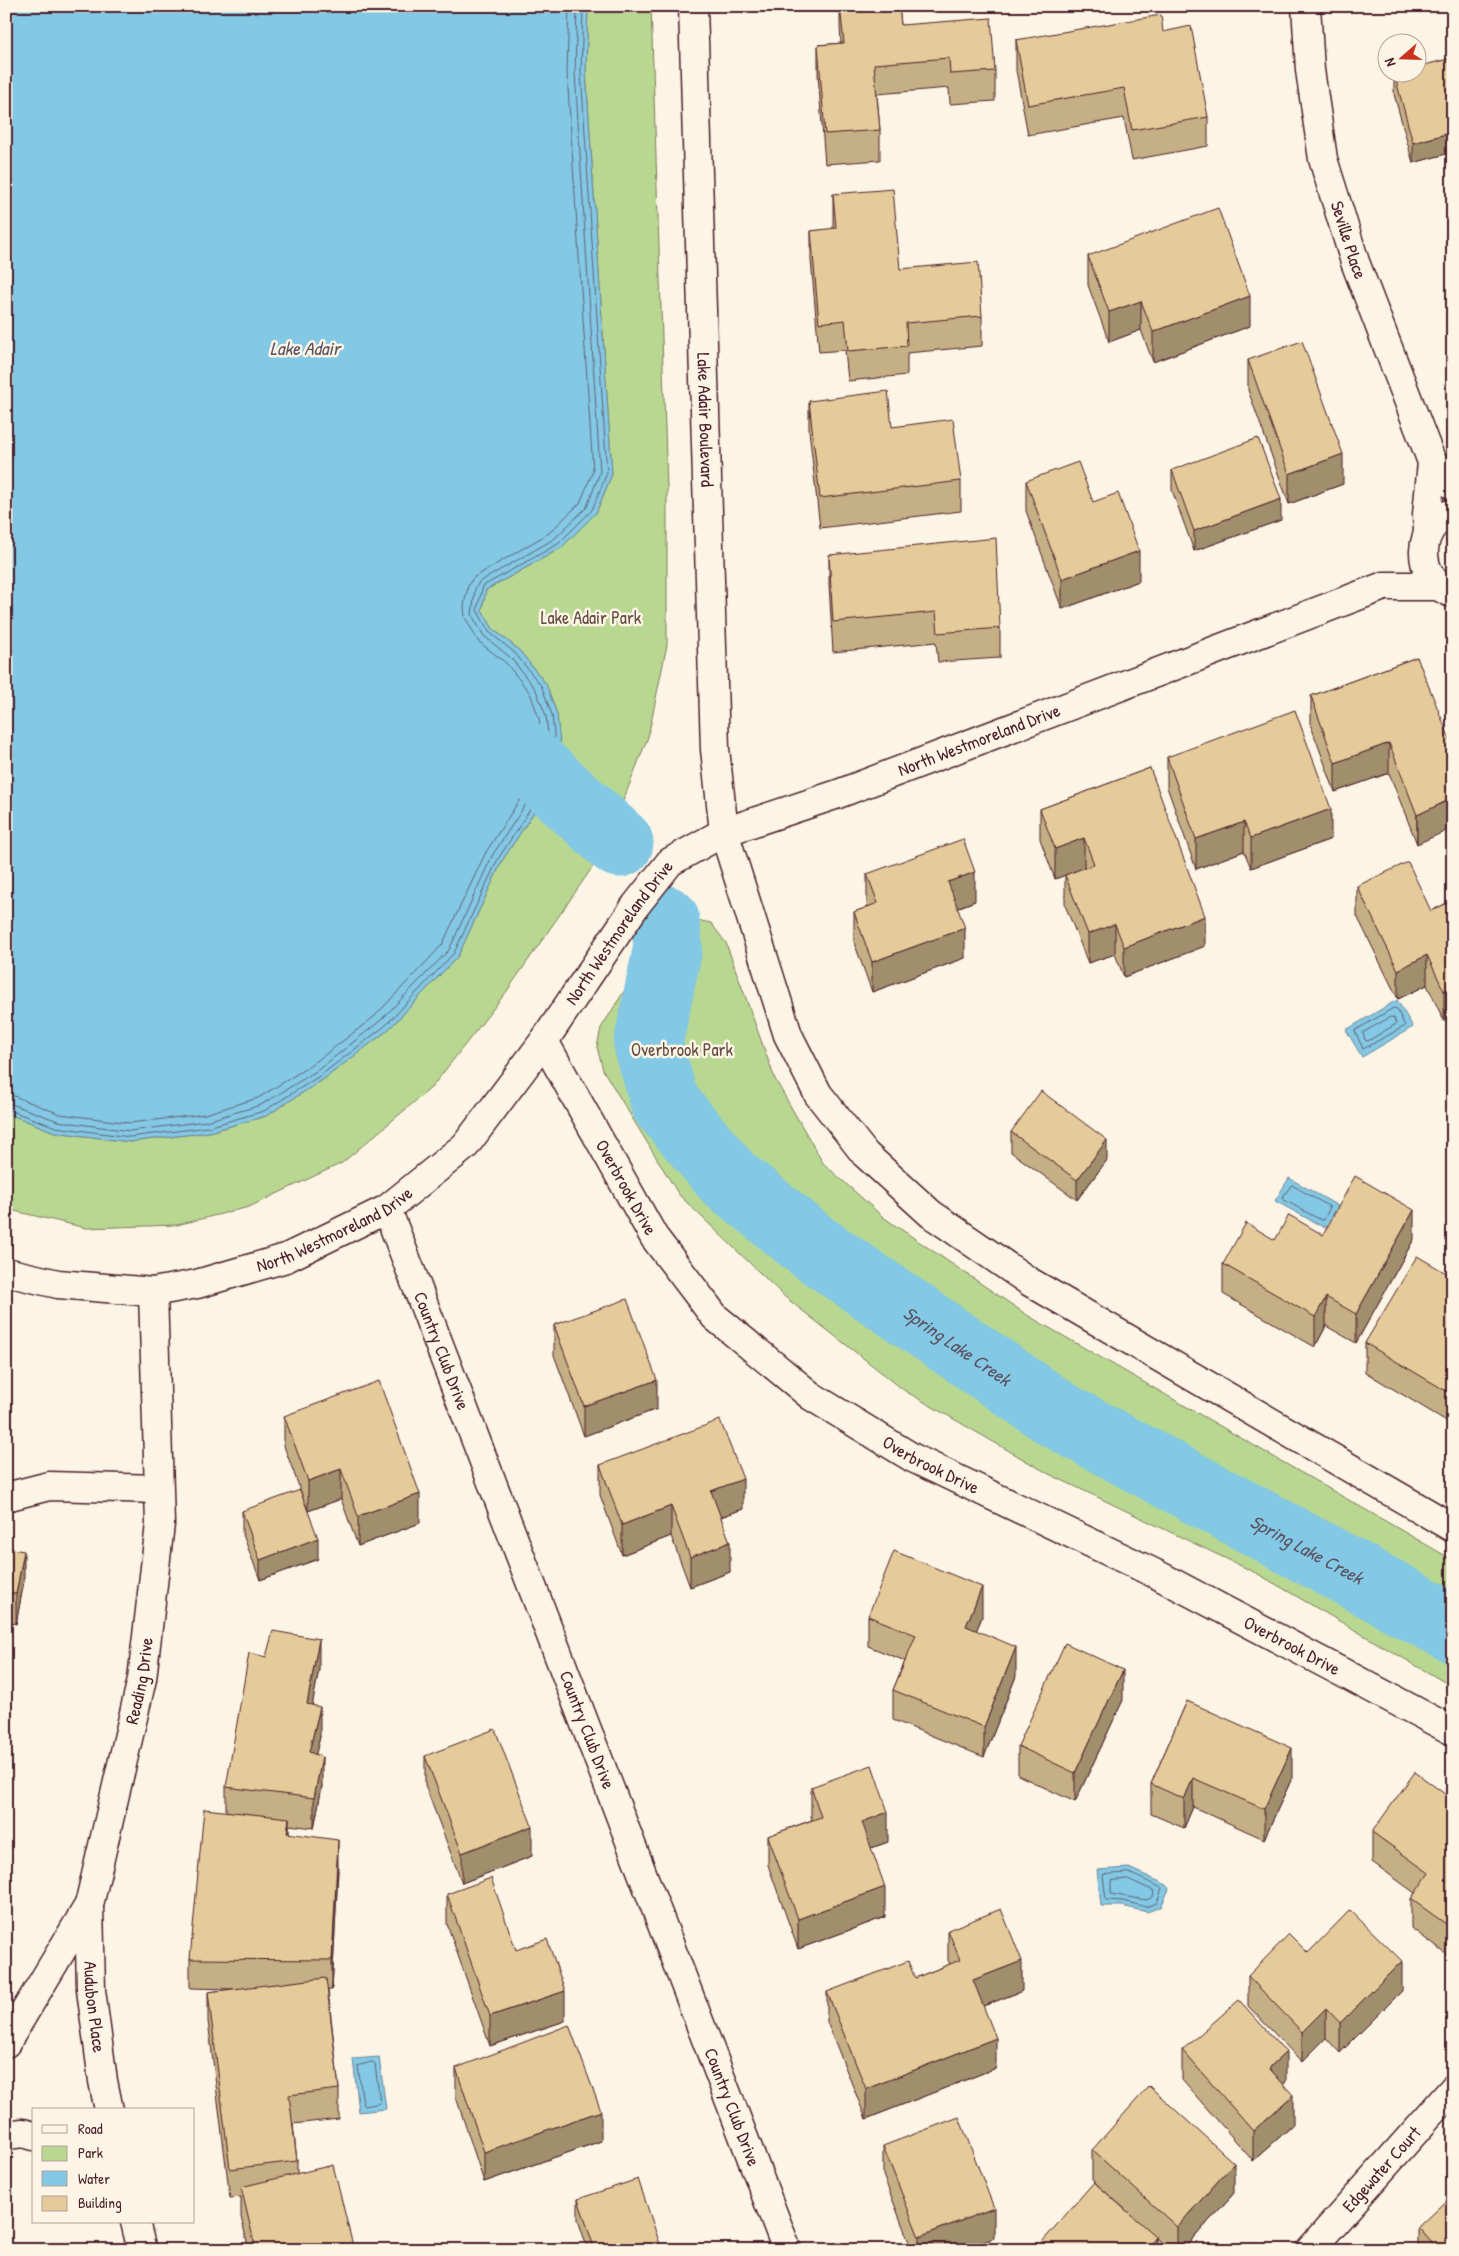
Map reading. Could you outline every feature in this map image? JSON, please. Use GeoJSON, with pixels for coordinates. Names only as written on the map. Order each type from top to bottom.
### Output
{"type":"FeatureCollection","features":[{"type":"Feature","properties":{"kind":"street","name":"Lake Adair Boulevard"},"geometry":{"type":"LineString","coordinates":[[693,6],[715,749],[724,832]]}},
{"type":"Feature","properties":{"kind":"street","name":"Seville Place"},"geometry":{"type":"LineString","coordinates":[[1306,6],[1310,70],[1323,159],[1355,262],[1432,462],[1453,485]]}},
{"type":"Feature","properties":{"kind":"street","name":"Seville Place"},"geometry":{"type":"LineString","coordinates":[[1432,462],[1423,557],[1425,568],[1430,578],[1448,592]]}},
{"type":"Feature","properties":{"kind":"street","name":"North Westmoreland Drive"},"geometry":{"type":"LineString","coordinates":[[1384,586],[1426,539],[1436,522],[1453,513]]}},
{"type":"Feature","properties":{"kind":"street","name":"North Westmoreland Drive"},"geometry":{"type":"LineString","coordinates":[[6,1272],[58,1284],[153,1292],[196,1284],[286,1258],[387,1210],[465,1146],[544,1041],[636,905],[670,862],[724,832],[838,794],[1384,586],[1448,592]]}},
{"type":"Feature","properties":{"kind":"street"},"geometry":{"type":"LineString","coordinates":[[724,832],[788,1035],[818,1094],[865,1154],[931,1214],[1030,1282],[1453,1528]]}},
{"type":"Feature","properties":{"kind":"street","name":"Overbrook Drive"},"geometry":{"type":"LineString","coordinates":[[544,1041],[654,1237],[715,1317],[811,1396],[914,1458],[1156,1574],[1453,1731]]}},
{"type":"Feature","properties":{"kind":"street","name":"Country Club Drive"},"geometry":{"type":"LineString","coordinates":[[387,1210],[787,2250]]}},
{"type":"Feature","properties":{"kind":"street","name":"Reading Drive"},"geometry":{"type":"LineString","coordinates":[[6,2043],[89,1905],[142,1680],[160,1524],[153,1292]]}},
{"type":"Feature","properties":{"kind":"street"},"geometry":{"type":"LineString","coordinates":[[6,1497],[49,1486],[158,1489]]}},
{"type":"Feature","properties":{"kind":"street","name":"Audubon Place"},"geometry":{"type":"LineString","coordinates":[[89,1905],[91,1990],[103,2081],[109,2108]]}},
{"type":"Feature","properties":{"kind":"street","name":"Edgewater Court"},"geometry":{"type":"LineString","coordinates":[[1310,2250],[1453,2089]]}},
{"type":"Feature","properties":{"kind":"street"},"geometry":{"type":"LineString","coordinates":[[6,2135],[23,2133],[32,2135]]}},
{"type":"Feature","properties":{"kind":"street"},"geometry":{"type":"LineString","coordinates":[[136,2224],[142,2250]]}},
{"type":"Feature","properties":{"kind":"green space","name":"Lake Adair Park"},"geometry":{"type":"Polygon","coordinates":[[[588,6],[651,6],[667,488],[667,645],[648,737],[603,852],[507,991],[432,1087],[342,1163],[249,1207],[177,1225],[86,1228],[6,1209],[6,1113],[55,1132],[130,1142],[209,1132],[266,1116],[324,1079],[388,1030],[458,956],[502,861],[553,783],[557,714],[546,684],[519,650],[493,629],[482,610],[486,590],[561,548],[596,513],[612,474],[586,72],[588,6]]]}},
{"type":"Feature","properties":{"kind":"green space","name":"Overbrook Park"},"geometry":{"type":"Polygon","coordinates":[[[686,918],[711,923],[726,943],[775,1079],[823,1163],[883,1217],[1027,1315],[1453,1560],[1453,1687],[1258,1574],[1049,1474],[905,1391],[785,1297],[679,1195],[603,1070],[597,1047],[601,1028],[661,932],[686,918]]]}},
{"type":"Feature","properties":{"kind":"water","name":"Lake Adair"},"geometry":{"type":"Polygon","coordinates":[[[6,6],[588,6],[586,72],[612,474],[596,513],[561,548],[486,590],[482,610],[493,629],[519,650],[546,684],[557,714],[560,743],[553,783],[502,861],[458,956],[388,1030],[324,1079],[266,1116],[209,1132],[130,1142],[55,1132],[6,1113],[6,6]]]}},
{"type":"Feature","properties":{"kind":"water"},"geometry":{"type":"Polygon","coordinates":[[[1397,1000],[1413,1027],[1362,1057],[1346,1030],[1397,1000]]]}},
{"type":"Feature","properties":{"kind":"water"},"geometry":{"type":"Polygon","coordinates":[[[1289,1178],[1338,1206],[1325,1228],[1275,1201],[1289,1178]]]}},
{"type":"Feature","properties":{"kind":"water"},"geometry":{"type":"Polygon","coordinates":[[[1129,1868],[1167,1885],[1169,1889],[1161,1907],[1147,1912],[1122,1906],[1101,1906],[1097,1870],[1129,1868]]]}},
{"type":"Feature","properties":{"kind":"water"},"geometry":{"type":"Polygon","coordinates":[[[379,2057],[386,2109],[359,2112],[353,2059],[379,2057]]]}},
{"type":"Feature","properties":{"kind":"building"},"geometry":{"type":"Polygon","coordinates":[[[840,6],[899,6],[901,25],[991,18],[995,71],[950,74],[949,58],[874,64],[880,130],[825,134],[818,45],[844,43],[840,6]]]}},
{"type":"Feature","properties":{"kind":"building"},"geometry":{"type":"Polygon","coordinates":[[[1161,15],[1163,32],[1191,26],[1208,117],[1132,130],[1124,88],[1028,105],[1016,40],[1161,15]]]}},
{"type":"Feature","properties":{"kind":"building"},"geometry":{"type":"Polygon","coordinates":[[[1453,58],[1453,132],[1413,143],[1396,82],[1426,82],[1426,65],[1453,58]]]}},
{"type":"Feature","properties":{"kind":"building"},"geometry":{"type":"Polygon","coordinates":[[[893,189],[900,269],[978,262],[982,316],[906,323],[907,346],[848,351],[845,320],[819,323],[811,231],[836,228],[833,194],[893,189]]]}},
{"type":"Feature","properties":{"kind":"building"},"geometry":{"type":"Polygon","coordinates":[[[1218,208],[1250,296],[1153,332],[1141,301],[1109,312],[1088,256],[1218,208]]]}},
{"type":"Feature","properties":{"kind":"building"},"geometry":{"type":"Polygon","coordinates":[[[1302,341],[1343,454],[1289,474],[1248,360],[1302,341]]]}},
{"type":"Feature","properties":{"kind":"building"},"geometry":{"type":"Polygon","coordinates":[[[888,391],[892,427],[953,419],[961,481],[820,498],[809,401],[888,391]]]}},
{"type":"Feature","properties":{"kind":"building"},"geometry":{"type":"Polygon","coordinates":[[[1258,438],[1281,499],[1194,531],[1172,470],[1258,438]]]}},
{"type":"Feature","properties":{"kind":"building"},"geometry":{"type":"Polygon","coordinates":[[[1078,462],[1093,502],[1118,493],[1139,551],[1062,579],[1026,481],[1078,462]]]}},
{"type":"Feature","properties":{"kind":"building"},"geometry":{"type":"Polygon","coordinates":[[[996,538],[1000,628],[938,633],[936,612],[833,622],[829,555],[996,538]]]}},
{"type":"Feature","properties":{"kind":"building"},"geometry":{"type":"Polygon","coordinates":[[[1417,657],[1453,747],[1453,798],[1417,815],[1389,743],[1335,763],[1311,696],[1417,657]]]}},
{"type":"Feature","properties":{"kind":"building"},"geometry":{"type":"Polygon","coordinates":[[[1295,710],[1331,809],[1251,838],[1244,822],[1196,839],[1167,757],[1295,710]]]}},
{"type":"Feature","properties":{"kind":"building"},"geometry":{"type":"Polygon","coordinates":[[[1150,768],[1205,916],[1124,947],[1115,924],[1088,934],[1065,875],[1094,864],[1084,838],[1055,849],[1040,809],[1150,768]]]}},
{"type":"Feature","properties":{"kind":"building"},"geometry":{"type":"Polygon","coordinates":[[[963,839],[975,872],[948,882],[965,928],[872,962],[854,912],[878,903],[867,874],[963,839]]]}},
{"type":"Feature","properties":{"kind":"building"},"geometry":{"type":"Polygon","coordinates":[[[1408,862],[1431,911],[1453,900],[1453,987],[1444,991],[1427,955],[1398,970],[1357,886],[1408,862]]]}},
{"type":"Feature","properties":{"kind":"building"},"geometry":{"type":"Polygon","coordinates":[[[1041,1091],[1107,1140],[1077,1180],[1011,1132],[1041,1091]]]}},
{"type":"Feature","properties":{"kind":"building"},"geometry":{"type":"Polygon","coordinates":[[[1355,1176],[1414,1210],[1356,1314],[1326,1297],[1315,1317],[1223,1264],[1246,1223],[1275,1240],[1289,1215],[1323,1235],[1355,1176]]]}},
{"type":"Feature","properties":{"kind":"building"},"geometry":{"type":"Polygon","coordinates":[[[1417,1256],[1453,1277],[1453,1395],[1365,1343],[1417,1256]]]}},
{"type":"Feature","properties":{"kind":"building"},"geometry":{"type":"Polygon","coordinates":[[[627,1299],[657,1380],[584,1406],[554,1325],[627,1299]]]}},
{"type":"Feature","properties":{"kind":"building"},"geometry":{"type":"Polygon","coordinates":[[[379,1381],[420,1494],[358,1516],[341,1469],[308,1481],[284,1416],[379,1381]]]}},
{"type":"Feature","properties":{"kind":"building"},"geometry":{"type":"Polygon","coordinates":[[[720,1420],[743,1479],[711,1491],[730,1542],[690,1557],[671,1506],[622,1525],[600,1465],[720,1420]]]}},
{"type":"Feature","properties":{"kind":"building"},"geometry":{"type":"Polygon","coordinates":[[[300,1490],[318,1538],[260,1560],[242,1511],[300,1490]]]}},
{"type":"Feature","properties":{"kind":"building"},"geometry":{"type":"Polygon","coordinates":[[[6,1548],[24,1551],[16,1594],[6,1593],[6,1548]]]}},
{"type":"Feature","properties":{"kind":"building"},"geometry":{"type":"Polygon","coordinates":[[[894,1551],[982,1587],[966,1626],[1016,1647],[984,1727],[893,1690],[916,1635],[868,1616],[894,1551]]]}},
{"type":"Feature","properties":{"kind":"building"},"geometry":{"type":"Polygon","coordinates":[[[273,1631],[319,1639],[307,1704],[320,1707],[309,1752],[322,1757],[314,1798],[226,1787],[249,1653],[266,1657],[273,1631]]]}},
{"type":"Feature","properties":{"kind":"building"},"geometry":{"type":"Polygon","coordinates":[[[1065,1643],[1123,1670],[1075,1773],[1018,1746],[1065,1643]]]}},
{"type":"Feature","properties":{"kind":"building"},"geometry":{"type":"Polygon","coordinates":[[[1187,1701],[1292,1748],[1264,1809],[1193,1778],[1184,1799],[1151,1784],[1187,1701]]]}},
{"type":"Feature","properties":{"kind":"building"},"geometry":{"type":"Polygon","coordinates":[[[495,1729],[532,1826],[462,1853],[425,1756],[495,1729]]]}},
{"type":"Feature","properties":{"kind":"building"},"geometry":{"type":"Polygon","coordinates":[[[872,1765],[888,1812],[862,1822],[885,1887],[798,1919],[768,1836],[821,1817],[811,1787],[872,1765]]]}},
{"type":"Feature","properties":{"kind":"building"},"geometry":{"type":"Polygon","coordinates":[[[1415,1772],[1453,1800],[1453,1929],[1411,1899],[1429,1873],[1372,1832],[1415,1772]]]}},
{"type":"Feature","properties":{"kind":"building"},"geometry":{"type":"Polygon","coordinates":[[[204,1809],[289,1818],[287,1833],[338,1840],[332,1960],[190,1959],[204,1809]]]}},
{"type":"Feature","properties":{"kind":"building"},"geometry":{"type":"Polygon","coordinates":[[[491,1878],[516,1950],[547,1939],[565,1991],[490,2016],[447,1894],[491,1878]]]}},
{"type":"Feature","properties":{"kind":"building"},"geometry":{"type":"Polygon","coordinates":[[[1001,1909],[1022,1961],[973,1980],[996,2038],[866,2089],[827,1992],[908,1961],[915,1978],[960,1960],[948,1930],[1001,1909]]]}},
{"type":"Feature","properties":{"kind":"building"},"geometry":{"type":"Polygon","coordinates":[[[1350,1910],[1402,1961],[1340,2023],[1326,2008],[1302,2032],[1248,1976],[1289,1934],[1308,1953],[1350,1910]]]}},
{"type":"Feature","properties":{"kind":"building"},"geometry":{"type":"Polygon","coordinates":[[[326,1978],[339,2089],[289,2095],[297,2161],[230,2169],[208,1992],[326,1978]]]}},
{"type":"Feature","properties":{"kind":"building"},"geometry":{"type":"Polygon","coordinates":[[[1239,2000],[1286,2052],[1269,2068],[1293,2095],[1253,2131],[1182,2050],[1239,2000]]]}},
{"type":"Feature","properties":{"kind":"building"},"geometry":{"type":"Polygon","coordinates":[[[569,2025],[601,2111],[484,2152],[456,2068],[569,2025]]]}},
{"type":"Feature","properties":{"kind":"building"},"geometry":{"type":"Polygon","coordinates":[[[1149,2086],[1234,2163],[1177,2227],[1092,2150],[1149,2086]]]}},
{"type":"Feature","properties":{"kind":"building"},"geometry":{"type":"Polygon","coordinates":[[[959,2117],[994,2208],[919,2237],[883,2146],[959,2117]]]}},
{"type":"Feature","properties":{"kind":"building"},"geometry":{"type":"Polygon","coordinates":[[[333,2165],[354,2250],[256,2250],[241,2187],[333,2165]]]}},
{"type":"Feature","properties":{"kind":"building"},"geometry":{"type":"Polygon","coordinates":[[[638,2179],[662,2250],[595,2250],[578,2199],[638,2179]]]}},
{"type":"Feature","properties":{"kind":"building"},"geometry":{"type":"Polygon","coordinates":[[[1094,2182],[1156,2237],[1146,2250],[1035,2250],[1094,2182]]]}},
{"type":"Feature","properties":{"kind":"building"},"geometry":{"type":"Polygon","coordinates":[[[1453,2194],[1453,2250],[1438,2250],[1418,2227],[1453,2194]]]}},
{"type":"Feature","properties":{"kind":"waterway","name":"Spring Lake Creek"},"geometry":{"type":"LineString","coordinates":[[483,720],[619,843]]}},
{"type":"Feature","properties":{"kind":"waterway","name":"Spring Lake Creek"},"geometry":{"type":"LineString","coordinates":[[665,920],[668,947],[648,1044],[665,1103],[728,1178],[813,1247],[1060,1416],[1453,1628]]}}]}
